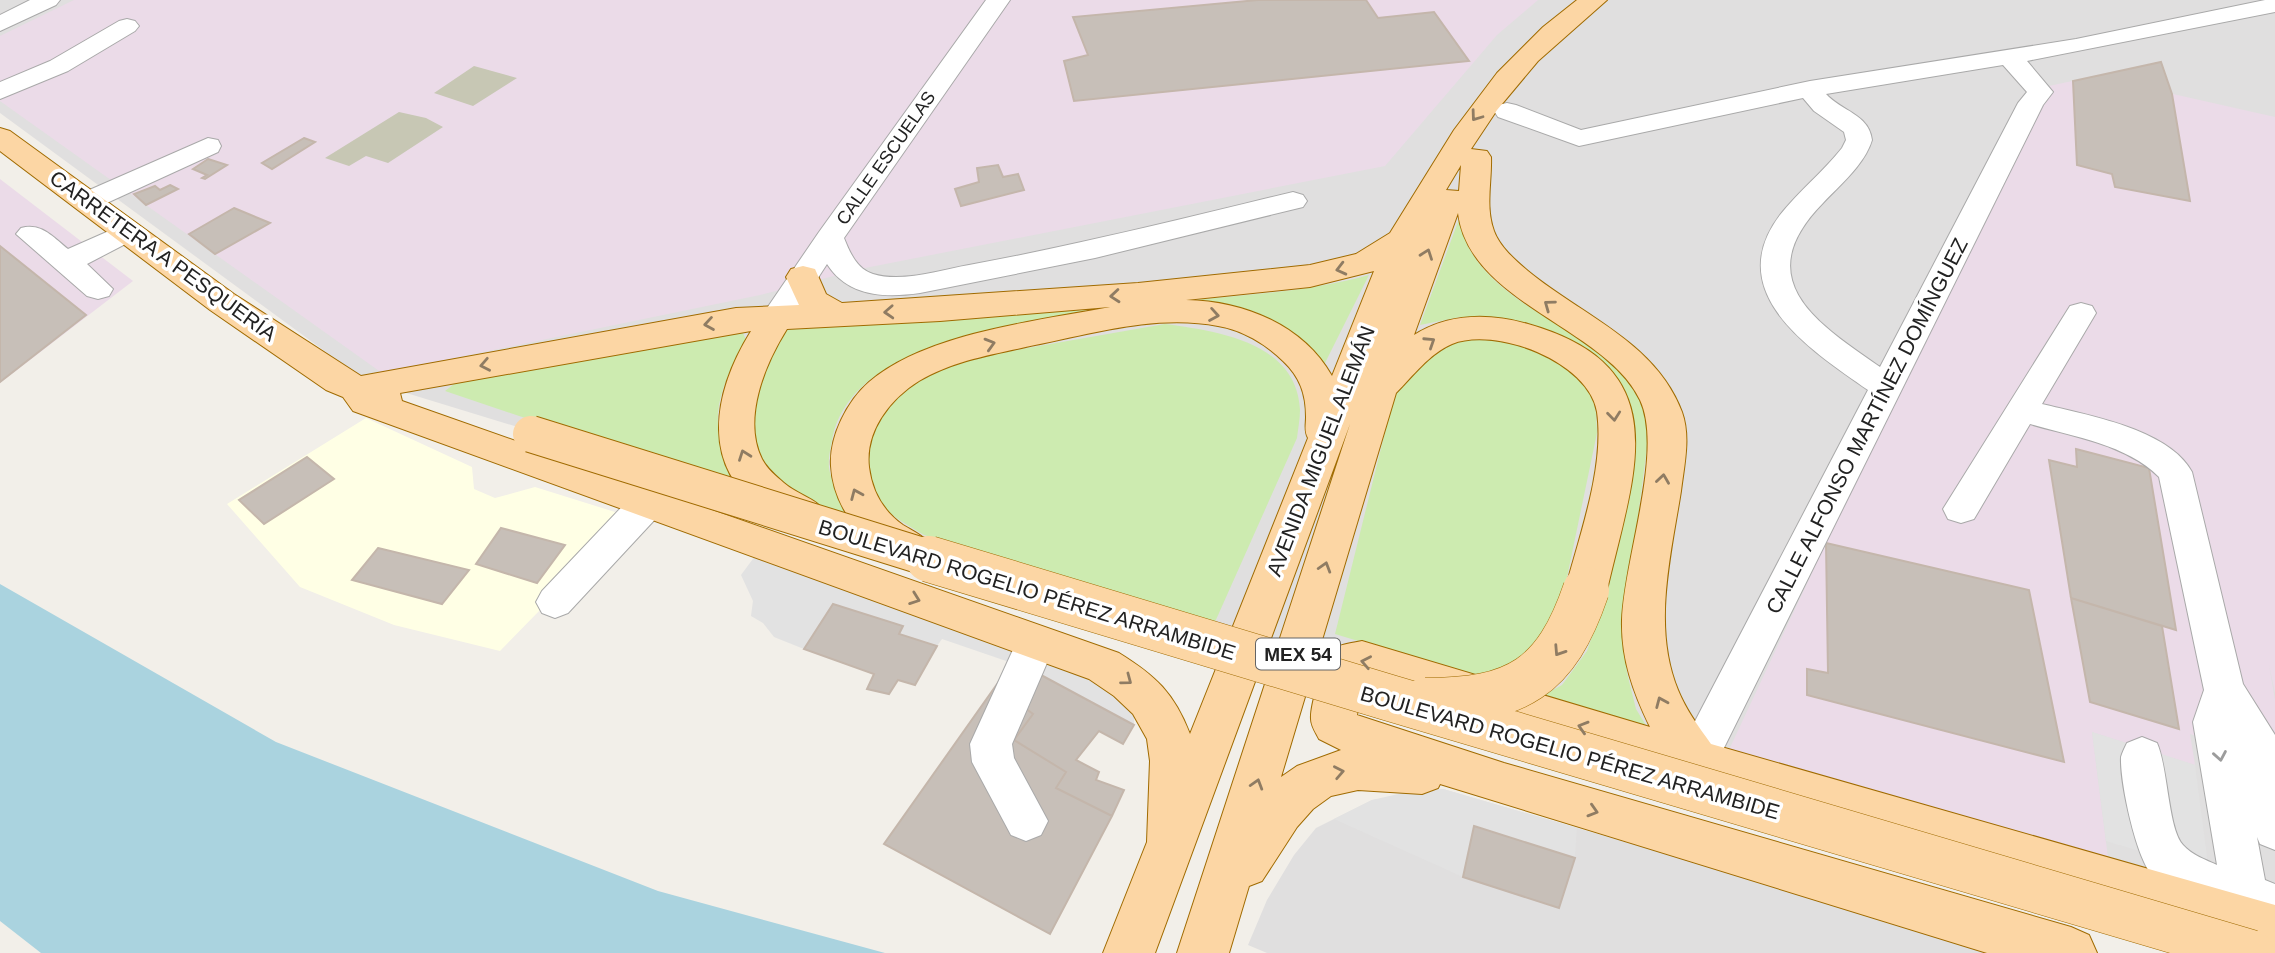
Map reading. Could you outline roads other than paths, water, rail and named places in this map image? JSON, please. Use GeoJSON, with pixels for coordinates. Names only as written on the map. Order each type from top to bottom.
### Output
{"type":"FeatureCollection","features":[{"type":"Feature","properties":{"kind":"main road","name":"AVENIDA MIGUEL ALEMÁN"},"geometry":{"type":"LineString","coordinates":[[1129,953],[1402,240],[1477,114],[1550,46],[1594,0]]}},
{"type":"Feature","properties":{"kind":"main road","name":"AVENIDA MIGUEL ALEMÁN"},"geometry":{"type":"LineString","coordinates":[[1211,928],[1394,343],[1440,218],[1476,157],[1550,46],[1608,0]]}},
{"type":"Feature","properties":{"kind":"main road","name":"CARRETERA A PESQUERÍA"},"geometry":{"type":"LineString","coordinates":[[0,138],[222,302],[353,383]]}},
{"type":"Feature","properties":{"kind":"main road"},"geometry":{"type":"LineString","coordinates":[[1476,157],[1475,220],[1488,252],[1533,293],[1637,367],[1651,384],[1664,413],[1667,431],[1666,456],[1644,604],[1645,646],[1651,677],[1665,712],[1696,761]]}},
{"type":"Feature","properties":{"kind":"main road"},"geometry":{"type":"LineString","coordinates":[[1171,840],[1176,787],[1174,763],[1163,719],[1129,680],[1104,666],[366,402],[360,397],[353,383],[694,327],[777,317],[940,310],[1138,294],[1310,276],[1367,262],[1402,240]]}},
{"type":"Feature","properties":{"kind":"main road"},"geometry":{"type":"LineString","coordinates":[[803,277],[809,295],[817,306],[838,314]]}},
{"type":"Feature","properties":{"kind":"main road"},"geometry":{"type":"LineString","coordinates":[[943,565],[886,537],[866,515],[859,502],[852,488],[849,467],[851,448],[861,418],[874,398],[905,373],[924,363],[1010,339],[1090,323],[1179,311],[1217,314],[1256,327],[1284,341],[1306,362],[1321,389],[1323,447]]}},
{"type":"Feature","properties":{"kind":"main road"},"geometry":{"type":"LineString","coordinates":[[777,317],[760,342],[743,379],[735,419],[741,452],[754,475],[772,496],[830,529]]}},
{"type":"Feature","properties":{"kind":"main road"},"geometry":{"type":"LineString","coordinates":[[1381,388],[1405,361],[1434,338],[1447,332],[1477,328],[1538,338],[1563,349],[1598,376],[1610,393],[1616,427],[1606,507],[1586,590],[1579,616],[1555,659],[1538,676],[1518,687],[1476,698],[1432,701],[1386,699]]}},
{"type":"Feature","properties":{"kind":"main road","name":"BOULEVARD ROGELIO PÉREZ ARRAMBIDE"},"geometry":{"type":"LineString","coordinates":[[353,383],[527,439],[1386,699],[2259,922]]}},
{"type":"Feature","properties":{"kind":"main road","name":"BOULEVARD ROGELIO PÉREZ ARRAMBIDE"},"geometry":{"type":"LineString","coordinates":[[527,439],[797,534],[1205,662],[2167,953]]}},
{"type":"Feature","properties":{"kind":"main road"},"geometry":{"type":"LineString","coordinates":[[2071,953],[1504,784],[1350,734],[1335,725],[1334,718],[1348,662],[1362,660],[1696,761],[2259,922]]}},
{"type":"Feature","properties":{"kind":"main road"},"geometry":{"type":"LineString","coordinates":[[1211,928],[1279,812],[1298,790],[1324,775],[1345,770],[1375,769],[1504,784]]}},
{"type":"Feature","properties":{"kind":"street"},"geometry":{"type":"LineString","coordinates":[[0,24],[48,0]]}},
{"type":"Feature","properties":{"kind":"street","name":"CALLE ESCUELAS"},"geometry":{"type":"LineString","coordinates":[[777,317],[998,0]]}},
{"type":"Feature","properties":{"kind":"street"},"geometry":{"type":"LineString","coordinates":[[1507,111],[1564,135],[1579,138],[1810,89],[2076,46],[2275,5]]}},
{"type":"Feature","properties":{"kind":"street"},"geometry":{"type":"LineString","coordinates":[[0,91],[59,66],[127,26]]}},
{"type":"Feature","properties":{"kind":"street","name":"CALLE ALFONSO MARTÍNEZ DOMÍNGUEZ"},"geometry":{"type":"LineString","coordinates":[[1696,761],[2031,103],[2040,92],[2027,74],[2008,57]]}},
{"type":"Feature","properties":{"kind":"street"},"geometry":{"type":"LineString","coordinates":[[1810,89],[1823,105],[1857,130],[1860,137],[1857,146],[1838,170],[1783,232],[1774,260],[1774,282],[1782,300],[1811,332],[1886,387]]}},
{"type":"Feature","properties":{"kind":"street"},"geometry":{"type":"LineString","coordinates":[[88,201],[208,146]]}},
{"type":"Feature","properties":{"kind":"street"},"geometry":{"type":"LineString","coordinates":[[829,239],[836,258],[864,282],[916,284],[1072,255],[1293,201]]}},
{"type":"Feature","properties":{"kind":"street"},"geometry":{"type":"LineString","coordinates":[[66,262],[127,232]]}},
{"type":"Feature","properties":{"kind":"street"},"geometry":{"type":"LineString","coordinates":[[32,234],[98,289]]}},
{"type":"Feature","properties":{"kind":"street"},"geometry":{"type":"LineString","coordinates":[[1961,509],[2081,313]]}},
{"type":"Feature","properties":{"kind":"street"},"geometry":{"type":"LineString","coordinates":[[2023,410],[2146,447],[2168,462],[2175,472],[2224,690],[2255,736],[2275,829]]}},
{"type":"Feature","properties":{"kind":"street"},"geometry":{"type":"LineString","coordinates":[[555,602],[647,504]]}},
{"type":"Feature","properties":{"kind":"street"},"geometry":{"type":"LineString","coordinates":[[1026,821],[993,762],[991,744],[1035,642]]}},
{"type":"Feature","properties":{"kind":"street"},"geometry":{"type":"LineString","coordinates":[[2224,690],[2214,722],[2259,922]]}},
{"type":"Feature","properties":{"kind":"street"},"geometry":{"type":"LineString","coordinates":[[2142,756],[2160,847],[2167,860],[2259,922]]}},
{"type":"Feature","properties":{"kind":"water"},"geometry":{"type":"Polygon","coordinates":[[[0,584],[276,742],[658,891],[885,953],[41,953],[0,921],[0,584]]]}}]}
